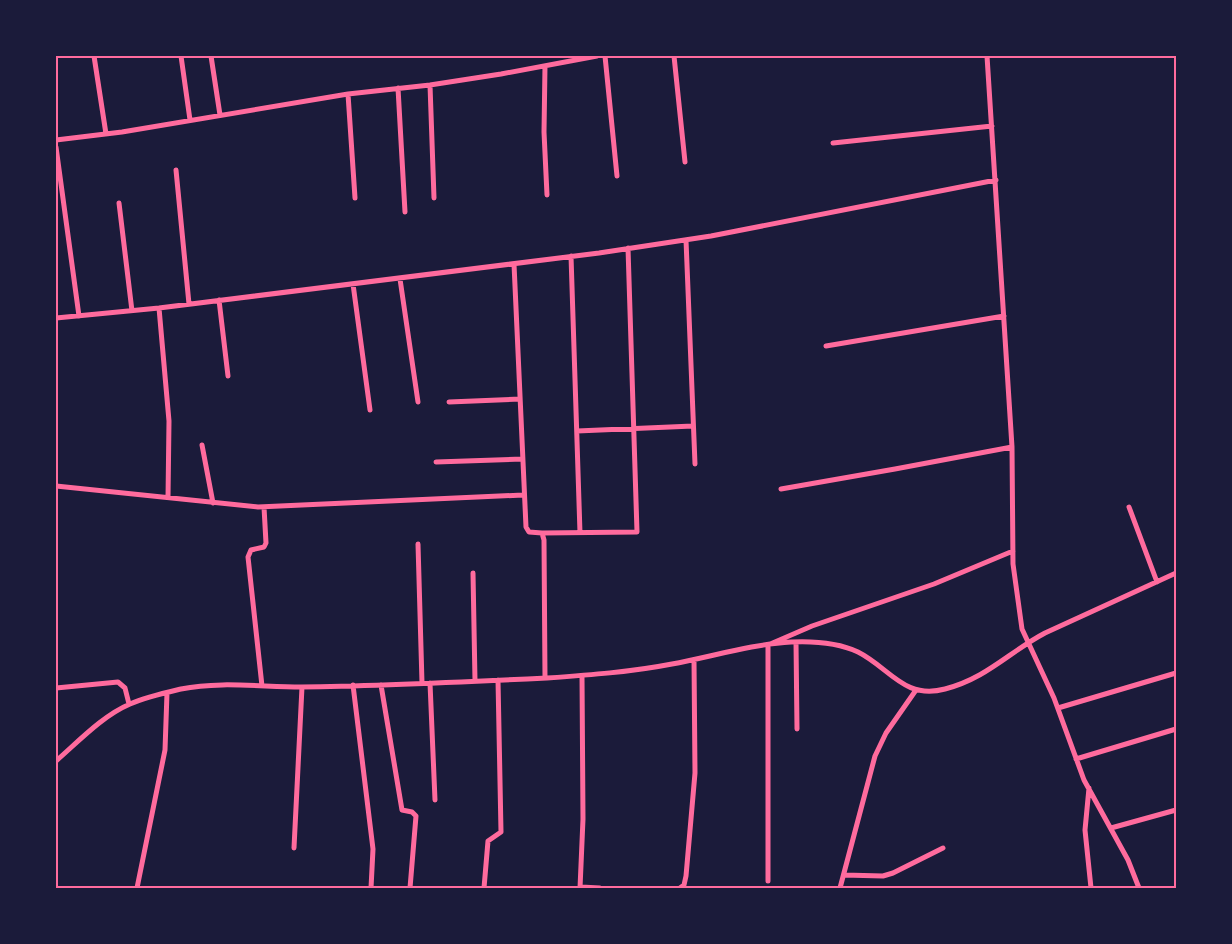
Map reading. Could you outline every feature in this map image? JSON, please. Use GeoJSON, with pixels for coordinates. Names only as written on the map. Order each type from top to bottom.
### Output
{"type":"FeatureCollection","features":[{"type":"Feature","properties":{"kind":"street"},"geometry":{"type":"LineString","coordinates":[[94,56],[106,134]]}},
{"type":"Feature","properties":{"kind":"street"},"geometry":{"type":"LineString","coordinates":[[180,56],[190,120]]}},
{"type":"Feature","properties":{"kind":"street"},"geometry":{"type":"LineString","coordinates":[[212,56],[220,115]]}},
{"type":"Feature","properties":{"kind":"street"},"geometry":{"type":"LineString","coordinates":[[56,140],[106,134],[348,93],[430,85],[597,56]]}},
{"type":"Feature","properties":{"kind":"street"},"geometry":{"type":"LineString","coordinates":[[605,56],[617,176]]}},
{"type":"Feature","properties":{"kind":"street"},"geometry":{"type":"LineString","coordinates":[[674,56],[685,162]]}},
{"type":"Feature","properties":{"kind":"street"},"geometry":{"type":"LineString","coordinates":[[987,56],[1012,447],[1013,551],[1022,629],[1058,708],[1076,759],[1128,860],[1138,888]]}},
{"type":"Feature","properties":{"kind":"street"},"geometry":{"type":"LineString","coordinates":[[545,66],[544,132],[547,195]]}},
{"type":"Feature","properties":{"kind":"street"},"geometry":{"type":"LineString","coordinates":[[430,85],[434,198]]}},
{"type":"Feature","properties":{"kind":"street"},"geometry":{"type":"LineString","coordinates":[[398,88],[405,212]]}},
{"type":"Feature","properties":{"kind":"street"},"geometry":{"type":"LineString","coordinates":[[348,93],[355,198]]}},
{"type":"Feature","properties":{"kind":"street"},"geometry":{"type":"LineString","coordinates":[[833,143],[992,126]]}},
{"type":"Feature","properties":{"kind":"street"},"geometry":{"type":"LineString","coordinates":[[56,147],[79,316]]}},
{"type":"Feature","properties":{"kind":"street"},"geometry":{"type":"LineString","coordinates":[[176,170],[189,304]]}},
{"type":"Feature","properties":{"kind":"street"},"geometry":{"type":"LineString","coordinates":[[56,318],[400,279],[686,240],[996,180]]}},
{"type":"Feature","properties":{"kind":"street"},"geometry":{"type":"LineString","coordinates":[[119,203],[132,311]]}},
{"type":"Feature","properties":{"kind":"street"},"geometry":{"type":"LineString","coordinates":[[686,240],[695,464]]}},
{"type":"Feature","properties":{"kind":"street"},"geometry":{"type":"LineString","coordinates":[[514,264],[523,495],[527,530],[542,533],[637,532],[628,248]]}},
{"type":"Feature","properties":{"kind":"street"},"geometry":{"type":"LineString","coordinates":[[571,256],[580,533]]}},
{"type":"Feature","properties":{"kind":"street"},"geometry":{"type":"LineString","coordinates":[[400,279],[418,402]]}},
{"type":"Feature","properties":{"kind":"street"},"geometry":{"type":"LineString","coordinates":[[353,284],[370,410]]}},
{"type":"Feature","properties":{"kind":"street"},"geometry":{"type":"LineString","coordinates":[[219,300],[228,376]]}},
{"type":"Feature","properties":{"kind":"street"},"geometry":{"type":"LineString","coordinates":[[159,308],[169,421],[168,498]]}},
{"type":"Feature","properties":{"kind":"street"},"geometry":{"type":"LineString","coordinates":[[826,346],[1004,316]]}},
{"type":"Feature","properties":{"kind":"street"},"geometry":{"type":"LineString","coordinates":[[449,402],[520,399]]}},
{"type":"Feature","properties":{"kind":"street"},"geometry":{"type":"LineString","coordinates":[[577,431],[693,426]]}},
{"type":"Feature","properties":{"kind":"street"},"geometry":{"type":"LineString","coordinates":[[202,445],[213,503]]}},
{"type":"Feature","properties":{"kind":"street"},"geometry":{"type":"LineString","coordinates":[[781,489],[1012,447]]}},
{"type":"Feature","properties":{"kind":"street"},"geometry":{"type":"LineString","coordinates":[[435,462],[522,459]]}},
{"type":"Feature","properties":{"kind":"street"},"geometry":{"type":"LineString","coordinates":[[56,486],[264,507],[523,495]]}},
{"type":"Feature","properties":{"kind":"street"},"geometry":{"type":"LineString","coordinates":[[262,687],[248,556],[251,550],[264,547],[266,543],[264,507]]}},
{"type":"Feature","properties":{"kind":"street"},"geometry":{"type":"LineString","coordinates":[[1129,507],[1157,582]]}},
{"type":"Feature","properties":{"kind":"street"},"geometry":{"type":"LineString","coordinates":[[542,533],[545,678]]}},
{"type":"Feature","properties":{"kind":"street"},"geometry":{"type":"LineString","coordinates":[[418,544],[422,683]]}},
{"type":"Feature","properties":{"kind":"street"},"geometry":{"type":"LineString","coordinates":[[768,645],[812,626],[934,584],[1013,551]]}},
{"type":"Feature","properties":{"kind":"street"},"geometry":{"type":"LineString","coordinates":[[473,573],[475,681]]}},
{"type":"Feature","properties":{"kind":"street"},"geometry":{"type":"LineString","coordinates":[[56,761],[101,723],[129,705],[184,689],[215,686],[381,685],[582,676],[634,671],[768,645],[796,642],[844,646],[859,653],[905,686],[927,692],[945,689],[982,675],[1027,642],[1100,606],[1176,573]]}},
{"type":"Feature","properties":{"kind":"street"},"geometry":{"type":"LineString","coordinates":[[796,642],[797,729]]}},
{"type":"Feature","properties":{"kind":"street"},"geometry":{"type":"LineString","coordinates":[[768,645],[768,881]]}},
{"type":"Feature","properties":{"kind":"street"},"geometry":{"type":"LineString","coordinates":[[680,888],[684,885],[686,876],[693,803],[696,743],[694,660]]}},
{"type":"Feature","properties":{"kind":"street"},"geometry":{"type":"LineString","coordinates":[[1058,708],[1176,673]]}},
{"type":"Feature","properties":{"kind":"street"},"geometry":{"type":"LineString","coordinates":[[582,676],[583,819],[580,888],[600,888]]}},
{"type":"Feature","properties":{"kind":"street"},"geometry":{"type":"LineString","coordinates":[[484,888],[488,841],[489,838],[501,832],[498,680]]}},
{"type":"Feature","properties":{"kind":"street"},"geometry":{"type":"LineString","coordinates":[[56,688],[118,682],[125,688],[129,705]]}},
{"type":"Feature","properties":{"kind":"street"},"geometry":{"type":"LineString","coordinates":[[430,683],[435,800]]}},
{"type":"Feature","properties":{"kind":"street"},"geometry":{"type":"LineString","coordinates":[[353,685],[373,849],[371,888]]}},
{"type":"Feature","properties":{"kind":"street"},"geometry":{"type":"LineString","coordinates":[[381,685],[402,810],[412,812],[416,816],[410,888]]}},
{"type":"Feature","properties":{"kind":"street"},"geometry":{"type":"LineString","coordinates":[[294,848],[302,687]]}},
{"type":"Feature","properties":{"kind":"street"},"geometry":{"type":"LineString","coordinates":[[840,888],[875,756],[886,733],[916,690]]}},
{"type":"Feature","properties":{"kind":"street"},"geometry":{"type":"LineString","coordinates":[[137,888],[165,750],[166,693]]}},
{"type":"Feature","properties":{"kind":"street"},"geometry":{"type":"LineString","coordinates":[[1076,759],[1176,729]]}},
{"type":"Feature","properties":{"kind":"street"},"geometry":{"type":"LineString","coordinates":[[1089,788],[1085,830],[1091,888]]}},
{"type":"Feature","properties":{"kind":"street"},"geometry":{"type":"LineString","coordinates":[[1111,828],[1176,810]]}},
{"type":"Feature","properties":{"kind":"street"},"geometry":{"type":"LineString","coordinates":[[844,875],[883,876],[943,848]]}}]}
